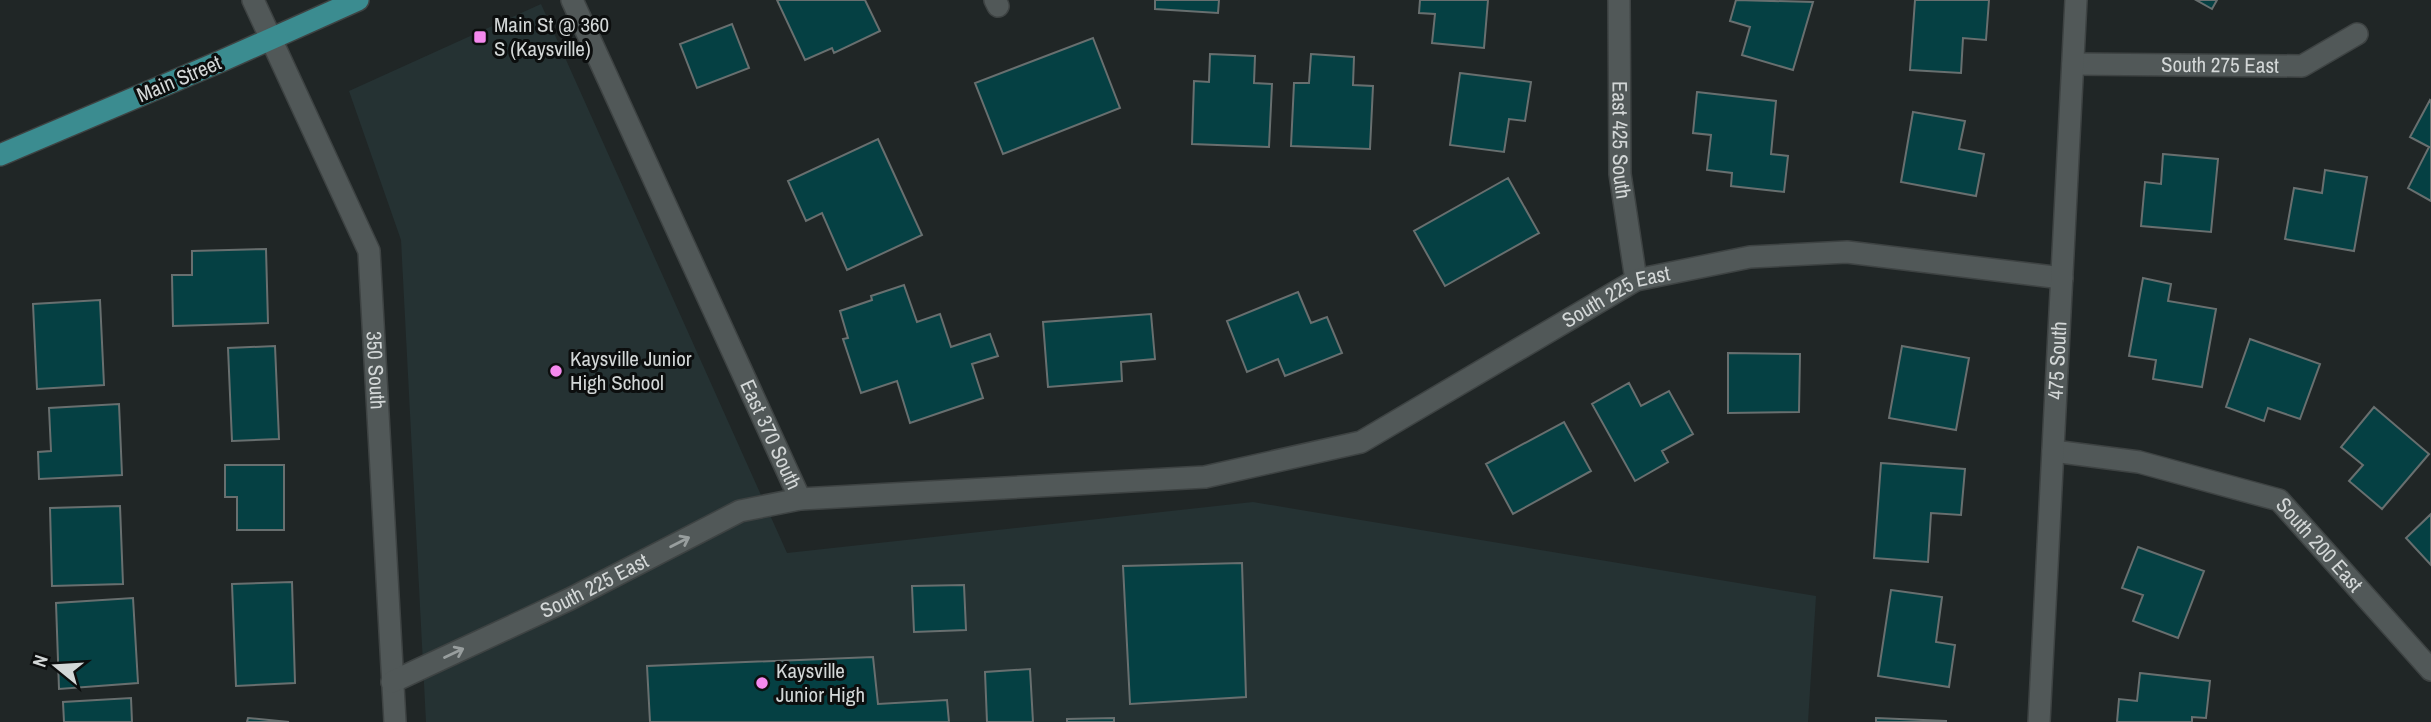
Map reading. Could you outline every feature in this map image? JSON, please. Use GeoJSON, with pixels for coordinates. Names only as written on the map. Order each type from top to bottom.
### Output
{"type":"FeatureCollection","features":[{"type":"Feature","properties":{"kind":"main road","name":"Main Street"},"geometry":{"type":"LineString","coordinates":[[0,155],[358,0]]}},
{"type":"Feature","properties":{"kind":"street","name":"350 South"},"geometry":{"type":"LineString","coordinates":[[253,0],[369,251],[395,722]]}},
{"type":"Feature","properties":{"kind":"street","name":"East 370 South"},"geometry":{"type":"LineString","coordinates":[[572,0],[800,499],[1205,477]]}},
{"type":"Feature","properties":{"kind":"street","name":"East 425 South"},"geometry":{"type":"LineString","coordinates":[[1619,0],[1620,174],[1636,280]]}},
{"type":"Feature","properties":{"kind":"street","name":"475 South"},"geometry":{"type":"LineString","coordinates":[[2039,722],[2076,0]]}},
{"type":"Feature","properties":{"kind":"street","name":"South 275 East"},"geometry":{"type":"LineString","coordinates":[[2073,64],[2302,66],[2357,34]]}},
{"type":"Feature","properties":{"kind":"street","name":"South 225 East"},"geometry":{"type":"LineString","coordinates":[[1205,477],[1361,442],[1636,280],[1750,257],[1847,252],[2062,278]]}},
{"type":"Feature","properties":{"kind":"street","name":"South 200 East"},"geometry":{"type":"LineString","coordinates":[[2053,451],[2138,462],[2279,500],[2431,670]]}},
{"type":"Feature","properties":{"kind":"street","name":"South 225 East"},"geometry":{"type":"LineString","coordinates":[[392,682],[570,599],[740,511],[800,499]]}},
{"type":"Feature","properties":{"kind":"shaded area","name":"Kaysville Junior High School"},"geometry":{"type":"Polygon","coordinates":[[[541,4],[787,553],[1253,502],[1816,596],[1808,722],[426,722],[401,240],[349,91],[541,4]]]}},
{"type":"Feature","properties":{"kind":"building"},"geometry":{"type":"Polygon","coordinates":[[[777,0],[865,0],[880,31],[834,53],[832,48],[805,60],[777,0]]]}},
{"type":"Feature","properties":{"kind":"building"},"geometry":{"type":"Polygon","coordinates":[[[1155,0],[1219,0],[1218,13],[1155,9],[1155,0]]]}},
{"type":"Feature","properties":{"kind":"building"},"geometry":{"type":"Polygon","coordinates":[[[1420,0],[1488,0],[1484,48],[1432,43],[1435,14],[1419,13],[1420,0]]]}},
{"type":"Feature","properties":{"kind":"building"},"geometry":{"type":"Polygon","coordinates":[[[1736,0],[1813,2],[1793,70],[1742,55],[1750,27],[1730,21],[1736,0]]]}},
{"type":"Feature","properties":{"kind":"building"},"geometry":{"type":"Polygon","coordinates":[[[1915,0],[1989,0],[1986,40],[1963,38],[1961,73],[1910,70],[1915,0]]]}},
{"type":"Feature","properties":{"kind":"building"},"geometry":{"type":"Polygon","coordinates":[[[2196,0],[2217,0],[2212,9],[2196,0]]]}},
{"type":"Feature","properties":{"kind":"building"},"geometry":{"type":"Polygon","coordinates":[[[732,24],[749,68],[697,88],[680,44],[732,24]]]}},
{"type":"Feature","properties":{"kind":"building"},"geometry":{"type":"Polygon","coordinates":[[[1093,38],[1120,108],[1003,154],[975,83],[1093,38]]]}},
{"type":"Feature","properties":{"kind":"building"},"geometry":{"type":"Polygon","coordinates":[[[1210,54],[1255,56],[1254,83],[1272,84],[1269,147],[1192,144],[1194,81],[1209,82],[1210,54]]]}},
{"type":"Feature","properties":{"kind":"building"},"geometry":{"type":"Polygon","coordinates":[[[1311,54],[1354,57],[1353,85],[1373,86],[1370,149],[1291,146],[1294,83],[1309,83],[1311,54]]]}},
{"type":"Feature","properties":{"kind":"building"},"geometry":{"type":"Polygon","coordinates":[[[1460,73],[1531,82],[1525,121],[1509,119],[1504,152],[1450,145],[1460,73]]]}},
{"type":"Feature","properties":{"kind":"building"},"geometry":{"type":"Polygon","coordinates":[[[1697,92],[1776,101],[1771,154],[1788,156],[1784,192],[1731,186],[1732,173],[1707,170],[1711,135],[1693,133],[1697,92]]]}},
{"type":"Feature","properties":{"kind":"building"},"geometry":{"type":"Polygon","coordinates":[[[2430,100],[2431,201],[2408,188],[2429,147],[2410,137],[2430,100]]]}},
{"type":"Feature","properties":{"kind":"building"},"geometry":{"type":"Polygon","coordinates":[[[1913,112],[1965,121],[1959,149],[1984,154],[1976,196],[1901,182],[1913,112]]]}},
{"type":"Feature","properties":{"kind":"building"},"geometry":{"type":"Polygon","coordinates":[[[878,139],[922,235],[847,270],[822,213],[806,221],[788,181],[878,139]]]}},
{"type":"Feature","properties":{"kind":"building"},"geometry":{"type":"Polygon","coordinates":[[[2163,154],[2218,159],[2211,232],[2141,226],[2145,182],[2161,184],[2163,154]]]}},
{"type":"Feature","properties":{"kind":"building"},"geometry":{"type":"Polygon","coordinates":[[[2325,170],[2367,177],[2354,251],[2285,239],[2294,188],[2322,193],[2325,170]]]}},
{"type":"Feature","properties":{"kind":"building"},"geometry":{"type":"Polygon","coordinates":[[[1508,178],[1539,233],[1445,286],[1414,231],[1508,178]]]}},
{"type":"Feature","properties":{"kind":"building"},"geometry":{"type":"Polygon","coordinates":[[[266,249],[268,323],[173,326],[172,275],[192,275],[192,251],[266,249]]]}},
{"type":"Feature","properties":{"kind":"building"},"geometry":{"type":"Polygon","coordinates":[[[2143,278],[2171,284],[2168,301],[2216,309],[2202,387],[2153,379],[2156,360],[2129,356],[2143,278]]]}},
{"type":"Feature","properties":{"kind":"building"},"geometry":{"type":"Polygon","coordinates":[[[904,285],[917,322],[940,314],[951,347],[990,334],[998,356],[972,364],[983,398],[910,423],[897,381],[861,393],[843,339],[848,338],[840,311],[872,300],[871,296],[904,285]]]}},
{"type":"Feature","properties":{"kind":"building"},"geometry":{"type":"Polygon","coordinates":[[[1298,292],[1311,323],[1327,317],[1342,353],[1285,376],[1278,359],[1247,372],[1227,321],[1298,292]]]}},
{"type":"Feature","properties":{"kind":"building"},"geometry":{"type":"Polygon","coordinates":[[[100,300],[104,385],[37,389],[33,304],[100,300]]]}},
{"type":"Feature","properties":{"kind":"building"},"geometry":{"type":"Polygon","coordinates":[[[1151,314],[1155,359],[1121,362],[1122,381],[1048,387],[1043,322],[1151,314]]]}},
{"type":"Feature","properties":{"kind":"building"},"geometry":{"type":"Polygon","coordinates":[[[2250,339],[2320,364],[2300,419],[2268,408],[2264,421],[2226,407],[2250,339]]]}},
{"type":"Feature","properties":{"kind":"building"},"geometry":{"type":"Polygon","coordinates":[[[275,346],[279,439],[232,441],[228,348],[275,346]]]}},
{"type":"Feature","properties":{"kind":"building"},"geometry":{"type":"Polygon","coordinates":[[[1902,346],[1969,358],[1956,430],[1889,418],[1902,346]]]}},
{"type":"Feature","properties":{"kind":"building"},"geometry":{"type":"Polygon","coordinates":[[[1728,353],[1800,354],[1799,412],[1728,413],[1728,353]]]}},
{"type":"Feature","properties":{"kind":"building"},"geometry":{"type":"Polygon","coordinates":[[[1629,383],[1641,406],[1669,391],[1693,434],[1662,451],[1668,462],[1635,481],[1592,404],[1629,383]]]}},
{"type":"Feature","properties":{"kind":"building"},"geometry":{"type":"Polygon","coordinates":[[[119,404],[122,475],[39,479],[38,452],[51,451],[49,408],[119,404]]]}},
{"type":"Feature","properties":{"kind":"building"},"geometry":{"type":"Polygon","coordinates":[[[2374,407],[2429,454],[2382,509],[2349,481],[2363,465],[2341,447],[2374,407]]]}},
{"type":"Feature","properties":{"kind":"building"},"geometry":{"type":"Polygon","coordinates":[[[1564,422],[1591,471],[1513,514],[1486,464],[1564,422]]]}},
{"type":"Feature","properties":{"kind":"building"},"geometry":{"type":"Polygon","coordinates":[[[1881,463],[1965,469],[1961,515],[1931,513],[1928,562],[1874,558],[1881,463]]]}},
{"type":"Feature","properties":{"kind":"building"},"geometry":{"type":"Polygon","coordinates":[[[225,465],[284,465],[284,530],[237,530],[237,497],[225,497],[225,465]]]}},
{"type":"Feature","properties":{"kind":"building"},"geometry":{"type":"Polygon","coordinates":[[[120,506],[123,584],[52,586],[50,508],[120,506]]]}},
{"type":"Feature","properties":{"kind":"building"},"geometry":{"type":"Polygon","coordinates":[[[2431,514],[2431,565],[2406,538],[2431,514]]]}},
{"type":"Feature","properties":{"kind":"building"},"geometry":{"type":"Polygon","coordinates":[[[2138,547],[2204,571],[2178,638],[2133,621],[2143,595],[2122,588],[2138,547]]]}},
{"type":"Feature","properties":{"kind":"building"},"geometry":{"type":"Polygon","coordinates":[[[1242,563],[1246,697],[1130,704],[1123,566],[1242,563]]]}},
{"type":"Feature","properties":{"kind":"building"},"geometry":{"type":"Polygon","coordinates":[[[292,582],[295,683],[236,686],[232,584],[292,582]]]}},
{"type":"Feature","properties":{"kind":"building"},"geometry":{"type":"Polygon","coordinates":[[[964,585],[966,630],[914,632],[912,586],[964,585]]]}},
{"type":"Feature","properties":{"kind":"building"},"geometry":{"type":"Polygon","coordinates":[[[1891,590],[1942,597],[1936,642],[1955,645],[1949,687],[1878,676],[1891,590]]]}},
{"type":"Feature","properties":{"kind":"building"},"geometry":{"type":"Polygon","coordinates":[[[133,598],[138,683],[59,689],[56,603],[133,598]]]}},
{"type":"Feature","properties":{"kind":"building","name":"Kaysville Junior High"},"geometry":{"type":"Polygon","coordinates":[[[873,657],[878,704],[947,700],[949,722],[650,722],[647,666],[873,657]]]}},
{"type":"Feature","properties":{"kind":"building"},"geometry":{"type":"Polygon","coordinates":[[[1030,669],[1033,722],[987,722],[985,672],[1030,669]]]}},
{"type":"Feature","properties":{"kind":"building"},"geometry":{"type":"Polygon","coordinates":[[[2140,673],[2210,681],[2206,718],[2192,717],[2192,722],[2117,722],[2119,699],[2137,701],[2140,673]]]}},
{"type":"Feature","properties":{"kind":"building"},"geometry":{"type":"Polygon","coordinates":[[[131,698],[132,722],[64,722],[63,702],[131,698]]]}},
{"type":"Feature","properties":{"kind":"building"},"geometry":{"type":"Polygon","coordinates":[[[248,718],[289,722],[247,722],[248,718]]]}},
{"type":"Feature","properties":{"kind":"building"},"geometry":{"type":"Polygon","coordinates":[[[1114,718],[1114,722],[1067,722],[1067,719],[1114,718]]]}},
{"type":"Feature","properties":{"kind":"building"},"geometry":{"type":"Polygon","coordinates":[[[1876,718],[1946,721],[1946,722],[1876,722],[1876,718]]]}},
{"type":"Feature","properties":{"kind":"place","name":"Main St @ 360 S (Kaysville)"},"geometry":{"type":"Point","coordinates":[480,37]}},
{"type":"Feature","properties":{"kind":"place","name":"Kaysville Junior High School"},"geometry":{"type":"Point","coordinates":[556,371]}},
{"type":"Feature","properties":{"kind":"place","name":"Kaysville Junior High"},"geometry":{"type":"Point","coordinates":[762,683]}}]}
